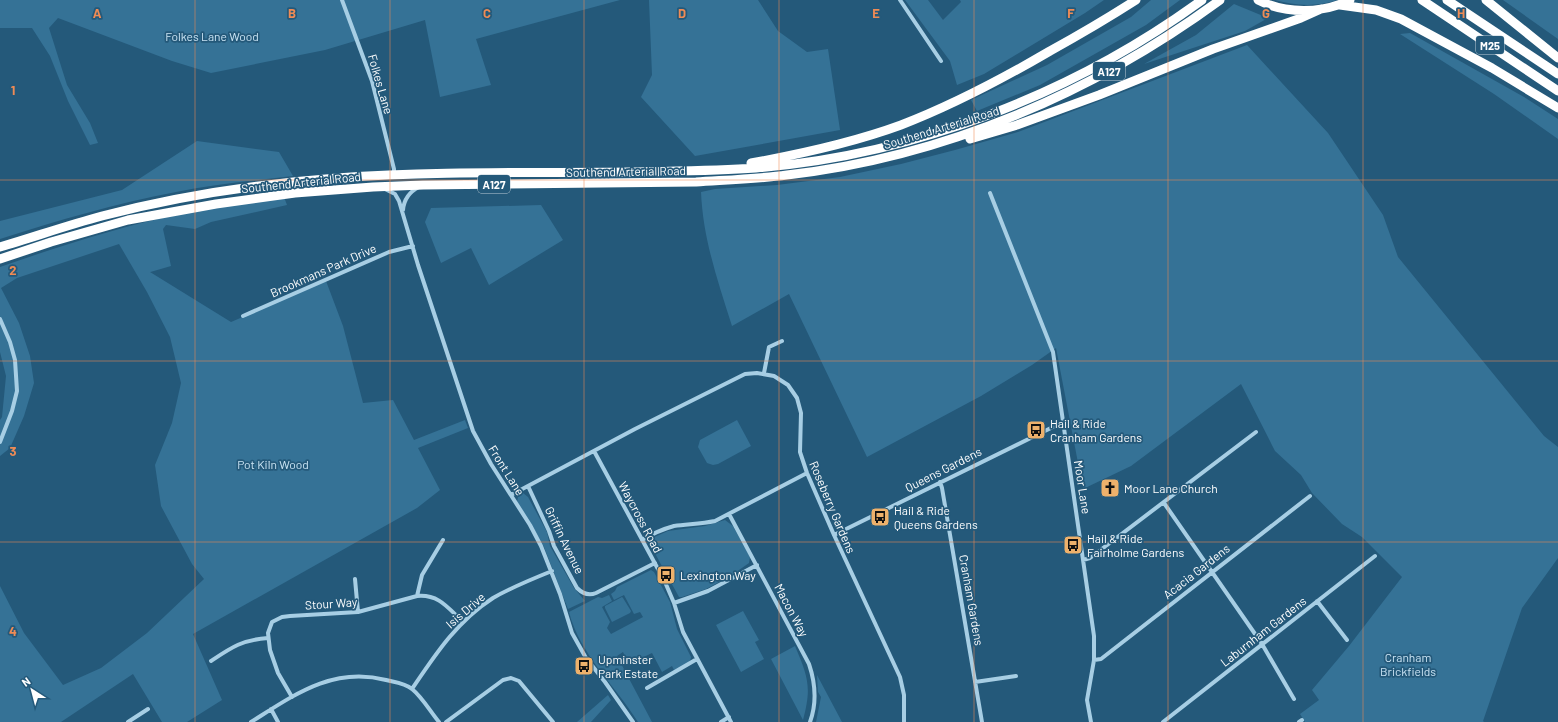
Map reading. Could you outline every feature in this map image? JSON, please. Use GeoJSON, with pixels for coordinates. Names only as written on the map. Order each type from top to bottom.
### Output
{"type":"FeatureCollection","features":[{"type":"Feature","properties":{"kind":"highway"},"geometry":{"type":"LineString","coordinates":[[696,171],[745,164],[808,152],[905,123],[960,100],[1006,76],[1074,38],[1136,0]]}},
{"type":"Feature","properties":{"kind":"highway","name":"Southend Arterial Road"},"geometry":{"type":"LineString","coordinates":[[0,247],[99,216],[216,192],[293,182],[394,175],[696,171],[765,167],[843,155],[902,142],[958,125],[1014,105],[1094,67],[1145,39],[1202,0]]}},
{"type":"Feature","properties":{"kind":"highway","name":"Southend Arterial Road"},"geometry":{"type":"LineString","coordinates":[[0,259],[51,242],[128,220],[255,198],[334,190],[423,185],[696,182],[788,175],[845,166],[962,136],[1018,115],[1072,91],[1125,63],[1176,31],[1220,0]]}},
{"type":"Feature","properties":{"kind":"highway"},"geometry":{"type":"LineString","coordinates":[[1258,0],[1270,5],[1292,10],[1321,9],[1340,5],[1350,0]]}},
{"type":"Feature","properties":{"kind":"highway","name":"M25"},"geometry":{"type":"LineString","coordinates":[[1422,0],[1558,90]]}},
{"type":"Feature","properties":{"kind":"highway","name":"M25"},"geometry":{"type":"LineString","coordinates":[[1447,0],[1558,74]]}},
{"type":"Feature","properties":{"kind":"highway","name":"M25"},"geometry":{"type":"LineString","coordinates":[[1486,0],[1558,58]]}},
{"type":"Feature","properties":{"kind":"highway","name":"M25"},"geometry":{"type":"LineString","coordinates":[[1340,5],[1376,10],[1401,18],[1492,68],[1558,108]]}},
{"type":"Feature","properties":{"kind":"highway"},"geometry":{"type":"LineString","coordinates":[[788,175],[846,170],[905,158],[1017,125],[1099,96],[1214,49],[1301,18],[1321,9]]}},
{"type":"Feature","properties":{"kind":"highway","name":"M25"},"geometry":{"type":"LineString","coordinates":[[1492,68],[1524,83],[1558,103]]}},
{"type":"Feature","properties":{"kind":"street","name":"Folkes Lane"},"geometry":{"type":"LineString","coordinates":[[342,0],[372,81],[394,169],[394,175]]}},
{"type":"Feature","properties":{"kind":"street"},"geometry":{"type":"LineString","coordinates":[[900,0],[941,61]]}},
{"type":"Feature","properties":{"kind":"street"},"geometry":{"type":"LineString","coordinates":[[403,210],[406,199],[413,190],[423,185]]}},
{"type":"Feature","properties":{"kind":"street","name":"Front Lane"},"geometry":{"type":"LineString","coordinates":[[373,187],[385,189],[398,197],[473,431],[491,464],[530,525],[552,570],[572,633],[586,658],[610,688],[633,722]]}},
{"type":"Feature","properties":{"kind":"street","name":"Moor Lane"},"geometry":{"type":"LineString","coordinates":[[990,193],[1053,352],[1094,636],[1094,660],[1087,700],[1091,722]]}},
{"type":"Feature","properties":{"kind":"street","name":"Brookmans Park Drive"},"geometry":{"type":"LineString","coordinates":[[243,316],[389,252],[413,246]]}},
{"type":"Feature","properties":{"kind":"street"},"geometry":{"type":"LineString","coordinates":[[0,320],[10,342],[15,360],[17,391],[12,411],[0,442]]}},
{"type":"Feature","properties":{"kind":"street"},"geometry":{"type":"LineString","coordinates":[[764,373],[769,347],[782,341]]}},
{"type":"Feature","properties":{"kind":"street","name":"Roseberry Gardens"},"geometry":{"type":"LineString","coordinates":[[510,495],[745,374],[764,373],[784,381],[792,389],[797,398],[801,414],[800,452],[807,473],[900,677],[904,695],[904,722]]}},
{"type":"Feature","properties":{"kind":"street","name":"Queens Gardens"},"geometry":{"type":"LineString","coordinates":[[834,535],[1063,422]]}},
{"type":"Feature","properties":{"kind":"street"},"geometry":{"type":"LineString","coordinates":[[1083,560],[1090,558],[1256,432]]}},
{"type":"Feature","properties":{"kind":"street","name":"Waycross Road"},"geometry":{"type":"LineString","coordinates":[[594,451],[670,592],[683,632],[731,722]]}},
{"type":"Feature","properties":{"kind":"street"},"geometry":{"type":"LineString","coordinates":[[642,540],[674,526],[705,523],[730,514],[807,473]]}},
{"type":"Feature","properties":{"kind":"street","name":"Cranham Gardens"},"geometry":{"type":"LineString","coordinates":[[940,482],[982,722]]}},
{"type":"Feature","properties":{"kind":"street","name":"Griffin Avenue"},"geometry":{"type":"LineString","coordinates":[[528,486],[549,531],[554,546],[578,588],[582,592],[588,594],[596,593],[655,563]]}},
{"type":"Feature","properties":{"kind":"street","name":"Acacia Gardens"},"geometry":{"type":"LineString","coordinates":[[1094,660],[1101,659],[1310,496]]}},
{"type":"Feature","properties":{"kind":"street"},"geometry":{"type":"LineString","coordinates":[[1164,503],[1262,644],[1294,699]]}},
{"type":"Feature","properties":{"kind":"street","name":"Macon Way"},"geometry":{"type":"LineString","coordinates":[[730,514],[809,664],[814,684],[814,698],[810,722]]}},
{"type":"Feature","properties":{"kind":"street"},"geometry":{"type":"LineString","coordinates":[[417,596],[422,575],[443,540]]}},
{"type":"Feature","properties":{"kind":"street","name":"Laburnham Gardens"},"geometry":{"type":"LineString","coordinates":[[1163,722],[1375,556]]}},
{"type":"Feature","properties":{"kind":"street"},"geometry":{"type":"LineString","coordinates":[[674,603],[708,591],[757,565]]}},
{"type":"Feature","properties":{"kind":"street","name":"Isis Drive"},"geometry":{"type":"LineString","coordinates":[[412,689],[435,655],[463,622],[482,606],[504,592],[552,570]]}},
{"type":"Feature","properties":{"kind":"street"},"geometry":{"type":"LineString","coordinates":[[355,579],[358,612]]}},
{"type":"Feature","properties":{"kind":"street","name":"Stour Way"},"geometry":{"type":"LineString","coordinates":[[268,638],[269,627],[272,622],[282,617],[358,612],[425,595],[438,599],[463,622]]}},
{"type":"Feature","properties":{"kind":"street"},"geometry":{"type":"LineString","coordinates":[[1317,601],[1346,640]]}},
{"type":"Feature","properties":{"kind":"street"},"geometry":{"type":"LineString","coordinates":[[211,661],[248,640],[268,638],[276,668],[292,697]]}},
{"type":"Feature","properties":{"kind":"street"},"geometry":{"type":"LineString","coordinates":[[647,688],[697,659]]}},
{"type":"Feature","properties":{"kind":"street"},"geometry":{"type":"LineString","coordinates":[[251,722],[304,690],[330,680],[352,676],[379,678],[404,685],[412,689],[439,722]]}},
{"type":"Feature","properties":{"kind":"street"},"geometry":{"type":"LineString","coordinates":[[975,682],[1016,676]]}},
{"type":"Feature","properties":{"kind":"street"},"geometry":{"type":"LineString","coordinates":[[446,722],[503,680],[511,678],[519,681],[553,722]]}},
{"type":"Feature","properties":{"kind":"street"},"geometry":{"type":"LineString","coordinates":[[128,722],[148,709]]}},
{"type":"Feature","properties":{"kind":"street"},"geometry":{"type":"LineString","coordinates":[[271,709],[278,722]]}},
{"type":"Feature","properties":{"kind":"street"},"geometry":{"type":"LineString","coordinates":[[721,722],[729,718]]}},
{"type":"Feature","properties":{"kind":"green space","name":"Folkes Lane Wood"},"geometry":{"type":"Polygon","coordinates":[[[0,0],[620,0],[476,39],[491,85],[440,97],[425,20],[325,50],[211,73],[172,61],[58,18],[49,28],[67,85],[90,123],[98,143],[90,145],[68,101],[50,56],[32,28],[0,28],[0,0]]]}},
{"type":"Feature","properties":{"kind":"green space"},"geometry":{"type":"Polygon","coordinates":[[[649,0],[758,0],[778,31],[807,52],[828,49],[840,130],[695,156],[641,97],[652,75],[649,0]]]}},
{"type":"Feature","properties":{"kind":"green space"},"geometry":{"type":"Polygon","coordinates":[[[905,0],[928,0],[943,20],[961,2],[960,0],[1104,0],[984,74],[957,85],[950,61],[905,0]]]}},
{"type":"Feature","properties":{"kind":"green space"},"geometry":{"type":"Polygon","coordinates":[[[1151,0],[1180,0],[1146,25],[1040,85],[977,111],[971,100],[1047,65],[1131,17],[1151,0]]]}},
{"type":"Feature","properties":{"kind":"green space"},"geometry":{"type":"Polygon","coordinates":[[[1275,0],[1337,0],[1322,4],[1306,5],[1290,4],[1275,0]]]}},
{"type":"Feature","properties":{"kind":"green space"},"geometry":{"type":"Polygon","coordinates":[[[1503,0],[1558,0],[1558,39],[1503,0]]]}},
{"type":"Feature","properties":{"kind":"green space"},"geometry":{"type":"Polygon","coordinates":[[[1234,4],[1268,18],[1245,31],[1144,64],[1196,35],[1234,4]]]}},
{"type":"Feature","properties":{"kind":"green space"},"geometry":{"type":"Polygon","coordinates":[[[1410,33],[1524,97],[1558,119],[1558,139],[1494,94],[1400,34],[1410,33]]]}},
{"type":"Feature","properties":{"kind":"green space","name":"Cranham Brickfields"},"geometry":{"type":"Polygon","coordinates":[[[1247,45],[1328,133],[1383,215],[1398,257],[1544,436],[1558,447],[1558,558],[1522,608],[1483,721],[1484,722],[1305,722],[1300,714],[1319,700],[1312,690],[1349,646],[1402,577],[1362,537],[1342,524],[1312,493],[1301,475],[1275,451],[1241,384],[1131,466],[1083,489],[1056,348],[1032,365],[981,396],[867,457],[789,294],[732,326],[708,243],[702,209],[701,192],[715,189],[777,185],[840,177],[901,164],[955,150],[1018,132],[1247,45]]]}},
{"type":"Feature","properties":{"kind":"green space"},"geometry":{"type":"Polygon","coordinates":[[[197,141],[279,152],[293,176],[190,189],[154,196],[87,213],[0,239],[0,221],[122,190],[197,141]]]}},
{"type":"Feature","properties":{"kind":"green space","name":"Pot Kiln Wood"},"geometry":{"type":"Polygon","coordinates":[[[284,197],[287,205],[211,222],[195,229],[166,225],[163,229],[171,266],[150,272],[231,322],[326,281],[343,326],[363,403],[393,400],[414,440],[465,420],[468,428],[418,448],[440,490],[417,508],[193,634],[222,700],[187,722],[162,722],[133,674],[61,722],[0,722],[0,586],[24,633],[63,685],[101,668],[147,633],[204,579],[192,564],[161,506],[155,465],[172,423],[181,383],[170,337],[147,292],[119,244],[17,278],[1,288],[19,323],[30,356],[34,383],[24,416],[10,448],[0,456],[0,420],[2,417],[6,376],[0,352],[0,267],[68,244],[138,224],[185,213],[284,197]]]}},
{"type":"Feature","properties":{"kind":"green space"},"geometry":{"type":"Polygon","coordinates":[[[541,205],[563,240],[489,285],[471,248],[441,263],[425,222],[431,208],[541,205]]]}},
{"type":"Feature","properties":{"kind":"green space"},"geometry":{"type":"Polygon","coordinates":[[[737,420],[751,446],[718,464],[713,465],[707,463],[698,447],[700,440],[737,420]]]}},
{"type":"Feature","properties":{"kind":"green space"},"geometry":{"type":"Polygon","coordinates":[[[523,493],[528,497],[547,532],[550,546],[574,588],[585,601],[568,609],[544,547],[517,502],[518,497],[523,493]]]}},
{"type":"Feature","properties":{"kind":"green space"},"geometry":{"type":"Polygon","coordinates":[[[725,520],[733,526],[750,557],[749,563],[739,570],[740,571],[706,589],[679,597],[668,577],[669,576],[666,569],[664,570],[650,544],[650,539],[668,531],[705,526],[725,520]]]}},
{"type":"Feature","properties":{"kind":"green space"},"geometry":{"type":"Polygon","coordinates":[[[651,570],[654,572],[670,602],[677,629],[691,659],[685,665],[674,670],[672,666],[662,672],[652,653],[629,664],[623,652],[617,656],[652,722],[638,722],[581,642],[574,628],[569,612],[598,597],[602,598],[609,595],[612,601],[602,607],[610,622],[607,628],[611,634],[643,617],[640,612],[634,614],[624,595],[614,600],[611,594],[617,587],[651,570]]]}},
{"type":"Feature","properties":{"kind":"green space"},"geometry":{"type":"Polygon","coordinates":[[[622,597],[631,611],[630,613],[612,622],[605,606],[622,597]]]}},
{"type":"Feature","properties":{"kind":"green space"},"geometry":{"type":"Polygon","coordinates":[[[743,611],[759,640],[755,642],[764,659],[741,672],[716,625],[743,611]]]}},
{"type":"Feature","properties":{"kind":"green space"},"geometry":{"type":"Polygon","coordinates":[[[795,646],[806,674],[808,690],[803,720],[771,659],[795,646]]]}},
{"type":"Feature","properties":{"kind":"green space"},"geometry":{"type":"Polygon","coordinates":[[[817,675],[842,722],[816,722],[821,697],[818,692],[817,675]]]}},
{"type":"Feature","properties":{"kind":"green space"},"geometry":{"type":"Polygon","coordinates":[[[608,695],[611,700],[591,722],[577,722],[608,695]]]}},
{"type":"Feature","properties":{"kind":"place","name":"Hail & Ride Cranham Gardens"},"geometry":{"type":"Point","coordinates":[1036,430]}},
{"type":"Feature","properties":{"kind":"place","name":"Moor Lane Church"},"geometry":{"type":"Point","coordinates":[1110,488]}},
{"type":"Feature","properties":{"kind":"place","name":"Hail & Ride Queens Gardens"},"geometry":{"type":"Point","coordinates":[880,517]}},
{"type":"Feature","properties":{"kind":"place","name":"Hail & Ride Fairholme Gardens"},"geometry":{"type":"Point","coordinates":[1073,545]}},
{"type":"Feature","properties":{"kind":"place","name":"Lexington Way"},"geometry":{"type":"Point","coordinates":[666,575]}},
{"type":"Feature","properties":{"kind":"place","name":"Upminster Park Estate"},"geometry":{"type":"Point","coordinates":[584,666]}}]}
